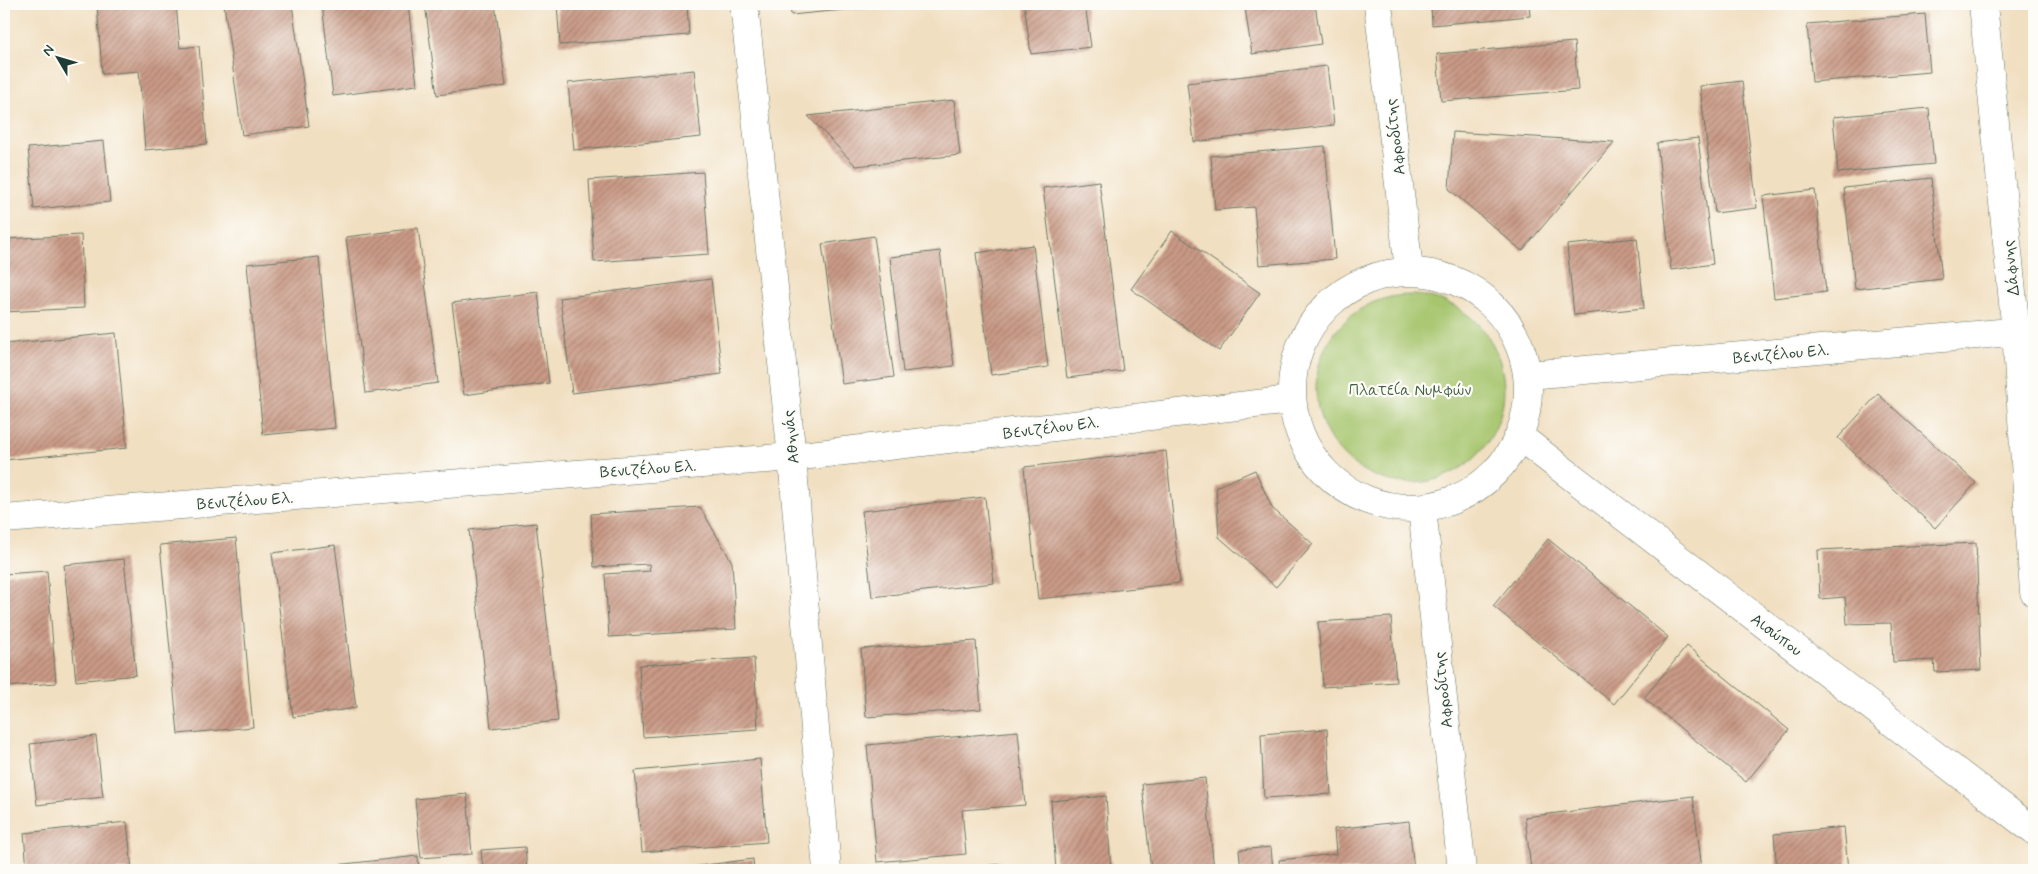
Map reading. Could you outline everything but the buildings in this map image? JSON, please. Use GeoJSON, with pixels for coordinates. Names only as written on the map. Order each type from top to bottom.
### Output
{"type":"FeatureCollection","features":[{"type":"Feature","properties":{"kind":"street","name":"Αθηνάς"},"geometry":{"type":"LineString","coordinates":[[744,4],[792,457],[827,870]]}},
{"type":"Feature","properties":{"kind":"street","name":"Αφροδίτης"},"geometry":{"type":"LineString","coordinates":[[1378,4],[1409,270]]}},
{"type":"Feature","properties":{"kind":"street","name":"Δάφνης"},"geometry":{"type":"LineString","coordinates":[[1983,4],[2025,331],[2034,592]]}},
{"type":"Feature","properties":{"kind":"street"},"geometry":{"type":"LineString","coordinates":[[1409,270],[1452,278],[1489,300],[1516,334],[1529,375],[1530,386],[1520,437],[1504,464],[1481,486],[1453,502],[1422,509],[1386,507],[1361,498],[1353,495],[1324,473],[1303,444],[1291,400],[1294,363],[1308,329],[1331,301],[1362,281],[1398,271],[1409,270]]}},
{"type":"Feature","properties":{"kind":"street","name":"Βενιζέλου Ελ."},"geometry":{"type":"LineString","coordinates":[[1529,375],[2025,331]]}},
{"type":"Feature","properties":{"kind":"street","name":"Βενιζέλου Ελ."},"geometry":{"type":"LineString","coordinates":[[4,519],[792,457],[1291,400]]}},
{"type":"Feature","properties":{"kind":"street","name":"Αισώπου"},"geometry":{"type":"LineString","coordinates":[[1520,437],[2034,831]]}},
{"type":"Feature","properties":{"kind":"street","name":"Αφροδίτης"},"geometry":{"type":"LineString","coordinates":[[1422,509],[1462,870]]}},
{"type":"Feature","properties":{"kind":"green space","name":"Πλατεία Νυμφών"},"geometry":{"type":"Polygon","coordinates":[[[1410,295],[1446,302],[1462,311],[1476,323],[1488,337],[1497,353],[1504,389],[1497,425],[1488,441],[1476,455],[1462,467],[1446,476],[1410,483],[1374,476],[1358,467],[1344,455],[1332,441],[1323,425],[1316,389],[1323,353],[1332,337],[1344,323],[1358,311],[1374,302],[1410,295]]]}}]}
